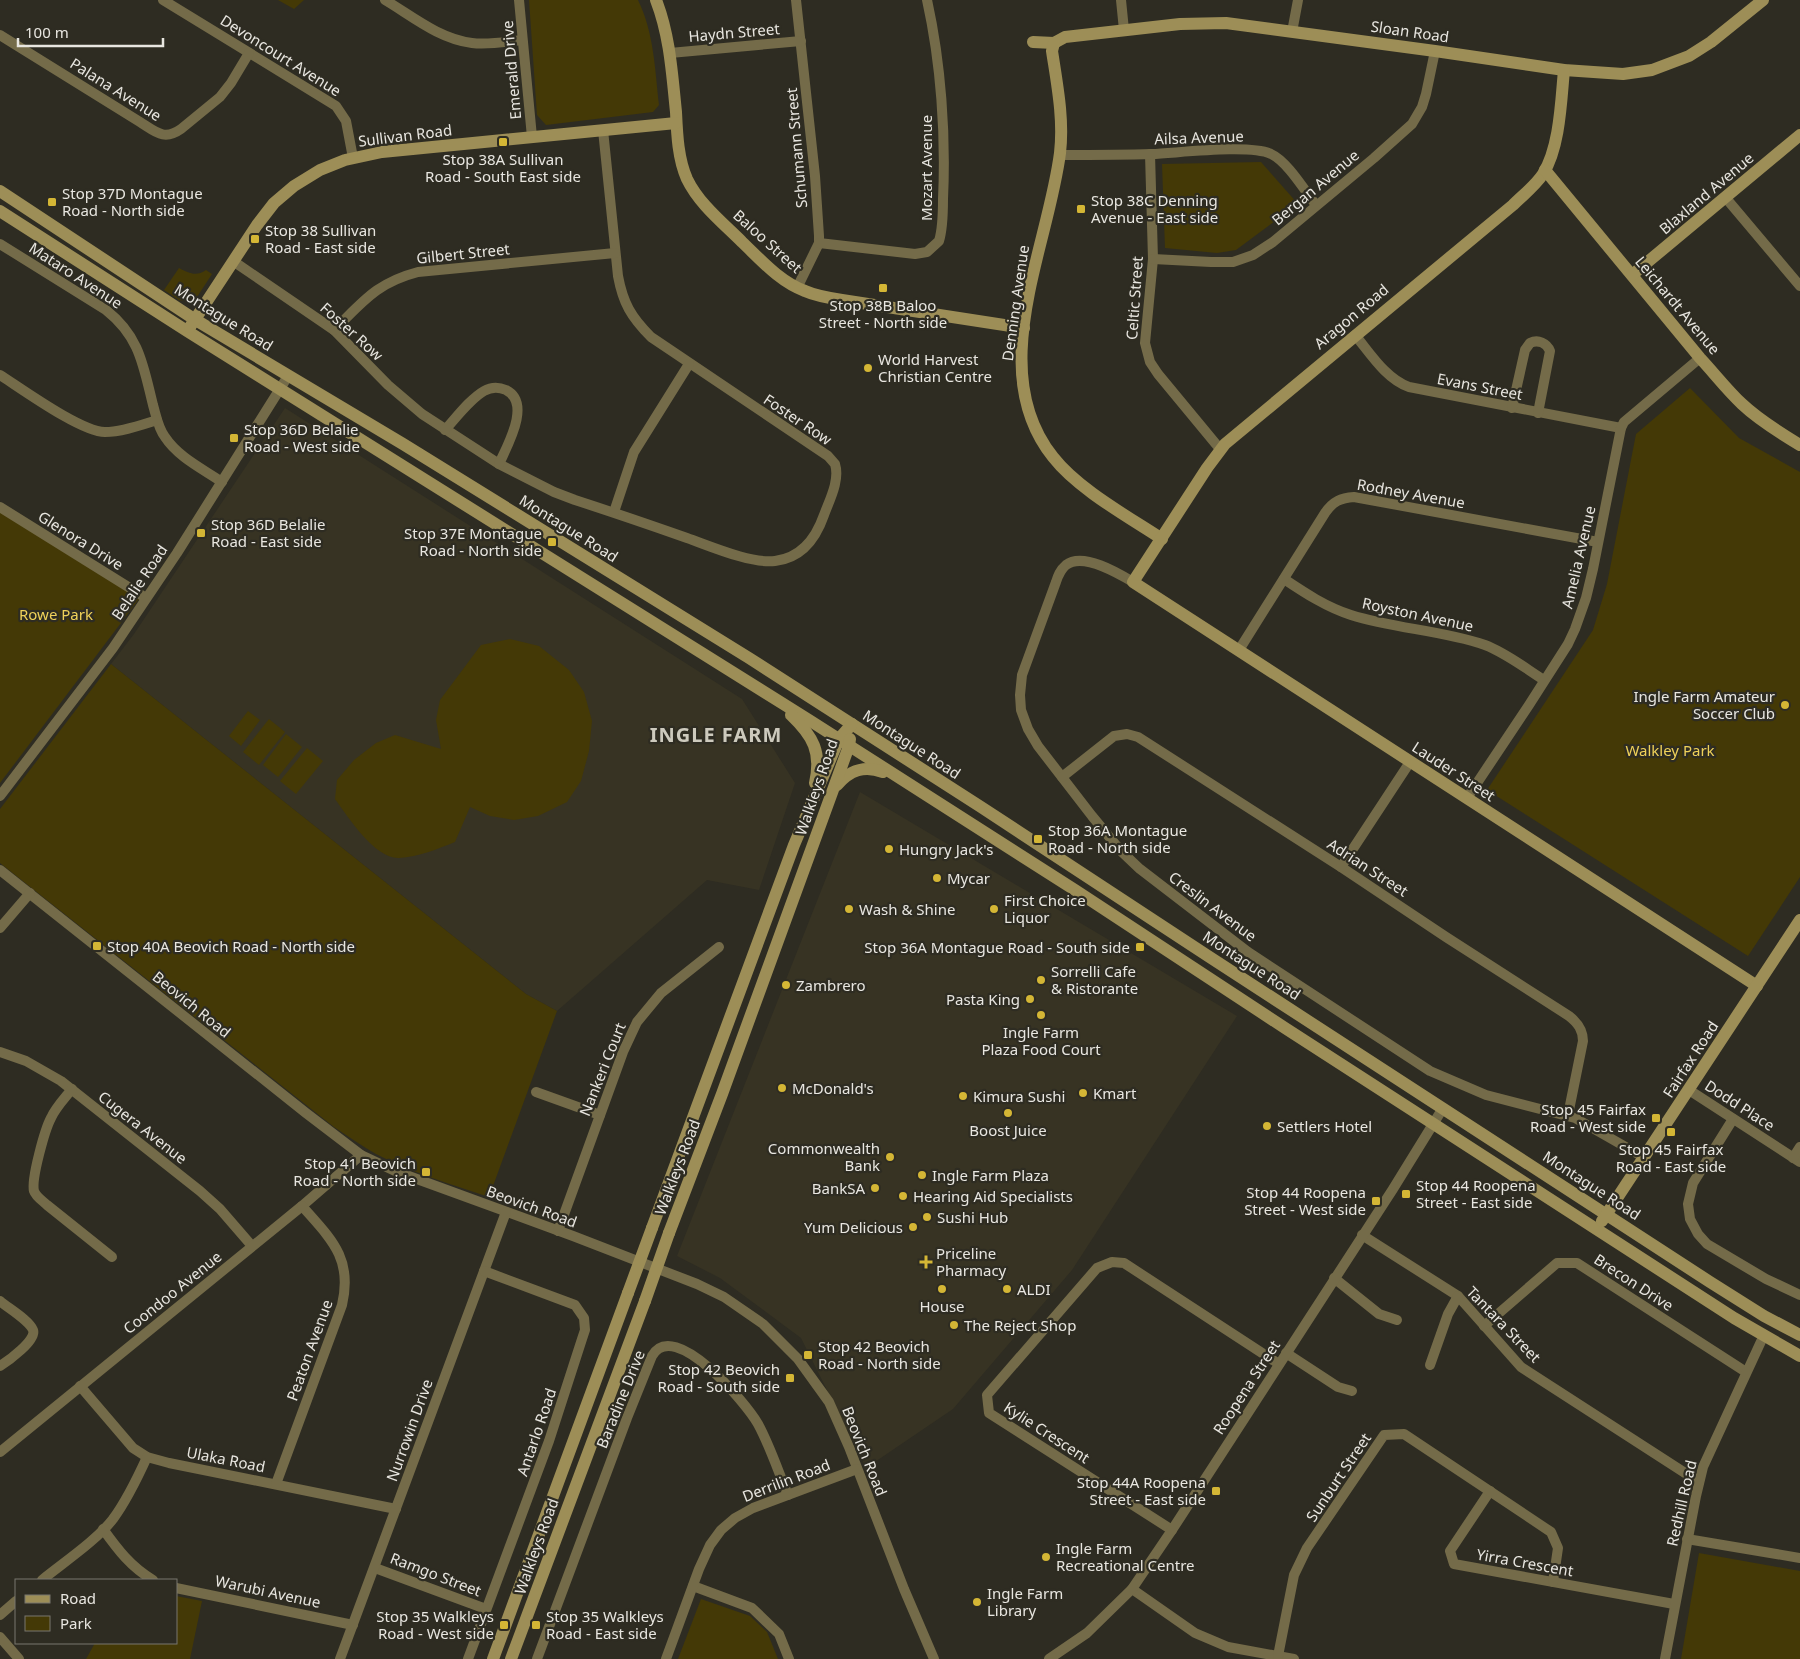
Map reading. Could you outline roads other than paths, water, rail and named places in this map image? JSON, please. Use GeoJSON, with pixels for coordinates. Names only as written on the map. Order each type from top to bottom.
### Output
{"type":"FeatureCollection","features":[{"type":"Feature","properties":{"kind":"main road","name":"Baloo Street"},"geometry":{"type":"LineString","coordinates":[[656,0],[664,22],[670,53],[676,123],[684,172],[700,197],[761,260],[797,288],[814,294],[1024,328]]}},
{"type":"Feature","properties":{"kind":"main road","name":"Sloan Road"},"geometry":{"type":"LineString","coordinates":[[1033,42],[1054,43],[1065,36],[1211,22],[1241,24],[1564,70],[1623,74],[1652,70],[1689,56],[1711,42],[1763,0]]}},
{"type":"Feature","properties":{"kind":"main road","name":"Denning Avenue"},"geometry":{"type":"LineString","coordinates":[[1054,43],[1052,51],[1060,123],[1060,155],[1024,328],[1021,362],[1023,393],[1028,410],[1043,444],[1068,474],[1162,539]]}},
{"type":"Feature","properties":{"kind":"main road","name":"Aragon Road"},"geometry":{"type":"LineString","coordinates":[[1133,582],[1220,449],[1234,435],[1530,189],[1545,170],[1555,142],[1564,70]]}},
{"type":"Feature","properties":{"kind":"main road","name":"Sullivan Road"},"geometry":{"type":"LineString","coordinates":[[187,331],[264,215],[286,192],[320,170],[353,158],[382,152],[676,123]]}},
{"type":"Feature","properties":{"kind":"main road","name":"Blaxland Avenue"},"geometry":{"type":"LineString","coordinates":[[1632,275],[1800,135]]}},
{"type":"Feature","properties":{"kind":"main road","name":"Leichardt Avenue"},"geometry":{"type":"LineString","coordinates":[[1545,170],[1700,358],[1743,405],[1763,421],[1800,445]]}},
{"type":"Feature","properties":{"kind":"main road","name":"Montague Road"},"geometry":{"type":"LineString","coordinates":[[0,191],[194,319],[411,449],[852,724],[1607,1215],[1800,1336]]}},
{"type":"Feature","properties":{"kind":"main road","name":"Montague Road"},"geometry":{"type":"LineString","coordinates":[[0,211],[187,331],[775,698],[1734,1318],[1800,1356]]}},
{"type":"Feature","properties":{"kind":"main road","name":"Lauder Street"},"geometry":{"type":"LineString","coordinates":[[1133,582],[1757,986]]}},
{"type":"Feature","properties":{"kind":"main road"},"geometry":{"type":"LineString","coordinates":[[775,698],[805,729],[815,747],[817,770],[809,810]]}},
{"type":"Feature","properties":{"kind":"main road","name":"Walkleys Road"},"geometry":{"type":"LineString","coordinates":[[493,1659],[809,810],[852,724]]}},
{"type":"Feature","properties":{"kind":"main road","name":"Walkleys Road"},"geometry":{"type":"LineString","coordinates":[[511,1659],[834,788],[844,742]]}},
{"type":"Feature","properties":{"kind":"main road"},"geometry":{"type":"LineString","coordinates":[[834,788],[849,773],[867,768],[910,784]]}},
{"type":"Feature","properties":{"kind":"main road","name":"Fairfax Road"},"geometry":{"type":"LineString","coordinates":[[1597,1229],[1800,920]]}},
{"type":"Feature","properties":{"kind":"main road"},"geometry":{"type":"LineString","coordinates":[[1764,1335],[1772,1320]]}},
{"type":"Feature","properties":{"kind":"street","name":"Devoncourt Avenue"},"geometry":{"type":"LineString","coordinates":[[163,0],[338,109],[346,121],[353,158]]}},
{"type":"Feature","properties":{"kind":"street"},"geometry":{"type":"LineString","coordinates":[[385,0],[439,33],[454,39],[482,44],[522,40]]}},
{"type":"Feature","properties":{"kind":"street","name":"Emerald Drive"},"geometry":{"type":"LineString","coordinates":[[519,0],[532,137]]}},
{"type":"Feature","properties":{"kind":"street","name":"Schumann Street"},"geometry":{"type":"LineString","coordinates":[[796,0],[815,176],[819,243],[797,288]]}},
{"type":"Feature","properties":{"kind":"street","name":"Mozart Avenue"},"geometry":{"type":"LineString","coordinates":[[819,243],[915,254],[927,252],[940,241],[944,159],[938,61],[927,0]]}},
{"type":"Feature","properties":{"kind":"street"},"geometry":{"type":"LineString","coordinates":[[1120,0],[1124,30]]}},
{"type":"Feature","properties":{"kind":"street"},"geometry":{"type":"LineString","coordinates":[[1292,32],[1298,0]]}},
{"type":"Feature","properties":{"kind":"street","name":"Palana Avenue"},"geometry":{"type":"LineString","coordinates":[[0,35],[140,122],[165,135],[175,133],[181,129],[220,97],[249,53]]}},
{"type":"Feature","properties":{"kind":"street","name":"Haydn Street"},"geometry":{"type":"LineString","coordinates":[[670,53],[801,41]]}},
{"type":"Feature","properties":{"kind":"street","name":"Bergan Avenue"},"geometry":{"type":"LineString","coordinates":[[1153,259],[1234,262],[1273,242],[1412,124],[1418,116],[1424,101],[1435,51]]}},
{"type":"Feature","properties":{"kind":"street","name":"Foster Row"},"geometry":{"type":"LineString","coordinates":[[233,260],[334,330],[400,396],[422,414],[499,464],[554,492],[719,549],[767,562],[786,558],[802,550],[820,528],[836,479],[835,464],[828,456],[650,337],[630,313],[621,290],[603,130]]}},
{"type":"Feature","properties":{"kind":"street","name":"Ailsa Avenue"},"geometry":{"type":"LineString","coordinates":[[1060,155],[1245,150],[1270,153],[1286,167],[1316,205]]}},
{"type":"Feature","properties":{"kind":"street","name":"Celtic Street"},"geometry":{"type":"LineString","coordinates":[[1150,154],[1153,259],[1145,338],[1148,358],[1166,385],[1220,449]]}},
{"type":"Feature","properties":{"kind":"street"},"geometry":{"type":"LineString","coordinates":[[1725,197],[1800,286]]}},
{"type":"Feature","properties":{"kind":"street","name":"Mataro Avenue"},"geometry":{"type":"LineString","coordinates":[[0,244],[106,310],[123,326],[134,340],[157,420],[164,437],[180,453],[222,482]]}},
{"type":"Feature","properties":{"kind":"street","name":"Gilbert Street"},"geometry":{"type":"LineString","coordinates":[[334,330],[373,292],[383,285],[411,274],[433,270],[616,253]]}},
{"type":"Feature","properties":{"kind":"street","name":"Evans Street"},"geometry":{"type":"LineString","coordinates":[[1355,335],[1388,374],[1404,385],[1512,408],[1621,428]]}},
{"type":"Feature","properties":{"kind":"street"},"geometry":{"type":"LineString","coordinates":[[1512,408],[1526,350],[1530,343],[1537,341],[1545,344],[1550,351],[1538,413]]}},
{"type":"Feature","properties":{"kind":"street"},"geometry":{"type":"LineString","coordinates":[[1621,428],[1627,418],[1700,358]]}},
{"type":"Feature","properties":{"kind":"street"},"geometry":{"type":"LineString","coordinates":[[614,512],[634,452],[689,364]]}},
{"type":"Feature","properties":{"kind":"street"},"geometry":{"type":"LineString","coordinates":[[0,375],[77,423],[92,430],[114,432],[157,420]]}},
{"type":"Feature","properties":{"kind":"street","name":"Belalie Road"},"geometry":{"type":"LineString","coordinates":[[0,796],[95,673],[222,482],[288,376]]}},
{"type":"Feature","properties":{"kind":"street"},"geometry":{"type":"LineString","coordinates":[[445,430],[483,392],[496,388],[508,391],[518,402],[518,413],[499,464]]}},
{"type":"Feature","properties":{"kind":"street","name":"Amelia Avenue"},"geometry":{"type":"LineString","coordinates":[[1467,798],[1568,644],[1581,615],[1621,428]]}},
{"type":"Feature","properties":{"kind":"street","name":"Rodney Avenue"},"geometry":{"type":"LineString","coordinates":[[1239,650],[1329,507],[1340,498],[1363,498],[1598,542]]}},
{"type":"Feature","properties":{"kind":"street","name":"Glenora Drive"},"geometry":{"type":"LineString","coordinates":[[0,507],[146,598]]}},
{"type":"Feature","properties":{"kind":"street","name":"Creslin Avenue"},"geometry":{"type":"LineString","coordinates":[[1133,582],[1095,564],[1081,561],[1069,563],[1060,573],[1021,680],[1021,710],[1028,729],[1103,831],[1140,869],[1248,952],[1437,1075],[1486,1095],[1568,1115],[1586,1122],[1645,1158]]}},
{"type":"Feature","properties":{"kind":"street","name":"Royston Avenue"},"geometry":{"type":"LineString","coordinates":[[1284,579],[1323,604],[1350,615],[1456,637],[1483,645],[1509,657],[1544,680]]}},
{"type":"Feature","properties":{"kind":"street","name":"Adrian Street"},"geometry":{"type":"LineString","coordinates":[[1062,777],[1114,736],[1121,734],[1133,736],[1341,867],[1575,1020],[1582,1032],[1583,1041],[1568,1115]]}},
{"type":"Feature","properties":{"kind":"street"},"geometry":{"type":"LineString","coordinates":[[1341,867],[1410,762]]}},
{"type":"Feature","properties":{"kind":"street","name":"Beovich Road"},"geometry":{"type":"LineString","coordinates":[[0,870],[361,1155],[395,1172],[697,1284],[724,1297],[763,1324],[798,1359],[829,1402],[858,1469],[904,1589],[934,1659]]}},
{"type":"Feature","properties":{"kind":"street"},"geometry":{"type":"LineString","coordinates":[[0,928],[30,893]]}},
{"type":"Feature","properties":{"kind":"street","name":"Nankeri Court"},"geometry":{"type":"LineString","coordinates":[[558,1231],[623,1052],[640,1017],[661,993],[719,947]]}},
{"type":"Feature","properties":{"kind":"street","name":"Cugera Avenue"},"geometry":{"type":"LineString","coordinates":[[0,1052],[37,1066],[72,1089],[200,1191],[220,1209],[252,1246]]}},
{"type":"Feature","properties":{"kind":"street"},"geometry":{"type":"LineString","coordinates":[[72,1089],[56,1110],[46,1128],[38,1159],[34,1189],[38,1197],[47,1205],[112,1257]]}},
{"type":"Feature","properties":{"kind":"street","name":"Dodd Place"},"geometry":{"type":"LineString","coordinates":[[1690,1090],[1797,1160]]}},
{"type":"Feature","properties":{"kind":"street"},"geometry":{"type":"LineString","coordinates":[[536,1092],[600,1115]]}},
{"type":"Feature","properties":{"kind":"street","name":"Roopena Street"},"geometry":{"type":"LineString","coordinates":[[1056,1657],[1087,1633],[1132,1589],[1172,1530],[1443,1108]]}},
{"type":"Feature","properties":{"kind":"street"},"geometry":{"type":"LineString","coordinates":[[1733,1119],[1693,1183],[1688,1204],[1690,1219],[1698,1234],[1707,1244],[1766,1279],[1800,1295]]}},
{"type":"Feature","properties":{"kind":"street"},"geometry":{"type":"LineString","coordinates":[[1797,1160],[1800,1147]]}},
{"type":"Feature","properties":{"kind":"street","name":"Coondoo Avenue"},"geometry":{"type":"LineString","coordinates":[[0,1452],[302,1206],[361,1155]]}},
{"type":"Feature","properties":{"kind":"street","name":"Peaton Avenue"},"geometry":{"type":"LineString","coordinates":[[276,1484],[342,1305],[346,1286],[345,1270],[339,1252],[326,1233],[302,1206]]}},
{"type":"Feature","properties":{"kind":"street","name":"Nurrowin Drive"},"geometry":{"type":"LineString","coordinates":[[340,1659],[506,1212]]}},
{"type":"Feature","properties":{"kind":"street","name":"Tantara Street"},"geometry":{"type":"LineString","coordinates":[[1362,1235],[1458,1296],[1521,1367],[1699,1482]]}},
{"type":"Feature","properties":{"kind":"street","name":"Kylie Crescent"},"geometry":{"type":"LineString","coordinates":[[1172,1530],[989,1413],[987,1395],[1098,1268],[1112,1262],[1124,1263],[1279,1364]]}},
{"type":"Feature","properties":{"kind":"street","name":"Brecon Drive"},"geometry":{"type":"LineString","coordinates":[[1484,1326],[1558,1263],[1578,1264],[1746,1372]]}},
{"type":"Feature","properties":{"kind":"street","name":"Antarlo Road"},"geometry":{"type":"LineString","coordinates":[[468,1659],[559,1413],[585,1324],[582,1314],[575,1305],[484,1271]]}},
{"type":"Feature","properties":{"kind":"street"},"geometry":{"type":"LineString","coordinates":[[1334,1278],[1379,1314],[1397,1320]]}},
{"type":"Feature","properties":{"kind":"street"},"geometry":{"type":"LineString","coordinates":[[1430,1365],[1448,1314],[1458,1296]]}},
{"type":"Feature","properties":{"kind":"street"},"geometry":{"type":"LineString","coordinates":[[0,1301],[27,1322],[34,1334],[30,1341],[0,1366]]}},
{"type":"Feature","properties":{"kind":"street","name":"Redhill Road"},"geometry":{"type":"LineString","coordinates":[[1665,1659],[1674,1604],[1699,1482],[1712,1446],[1764,1335]]}},
{"type":"Feature","properties":{"kind":"street","name":"Baradine Drive"},"geometry":{"type":"LineString","coordinates":[[537,1659],[626,1418],[652,1356],[658,1348],[667,1346],[681,1349],[700,1361],[730,1388],[757,1424],[768,1444],[788,1495]]}},
{"type":"Feature","properties":{"kind":"street"},"geometry":{"type":"LineString","coordinates":[[1286,1353],[1338,1387],[1352,1391]]}},
{"type":"Feature","properties":{"kind":"street","name":"Ulaka Road"},"geometry":{"type":"LineString","coordinates":[[80,1386],[126,1442],[147,1457],[396,1509]]}},
{"type":"Feature","properties":{"kind":"street","name":"Sunburt Street"},"geometry":{"type":"LineString","coordinates":[[1278,1656],[1294,1575],[1308,1548],[1384,1436],[1404,1434],[1551,1532],[1558,1548],[1553,1582]]}},
{"type":"Feature","properties":{"kind":"street"},"geometry":{"type":"LineString","coordinates":[[43,1579],[103,1530],[128,1497],[147,1457]]}},
{"type":"Feature","properties":{"kind":"street","name":"Derrilin Road"},"geometry":{"type":"LineString","coordinates":[[666,1659],[710,1545],[721,1530],[742,1513],[858,1469]]}},
{"type":"Feature","properties":{"kind":"street","name":"Yirra Crescent"},"geometry":{"type":"LineString","coordinates":[[1490,1491],[1450,1551],[1454,1564],[1674,1604]]}},
{"type":"Feature","properties":{"kind":"street"},"geometry":{"type":"LineString","coordinates":[[103,1530],[124,1558],[152,1579]]}},
{"type":"Feature","properties":{"kind":"street"},"geometry":{"type":"LineString","coordinates":[[1687,1539],[1800,1558]]}},
{"type":"Feature","properties":{"kind":"street","name":"Ramgo Street"},"geometry":{"type":"LineString","coordinates":[[375,1568],[486,1609]]}},
{"type":"Feature","properties":{"kind":"street"},"geometry":{"type":"LineString","coordinates":[[693,1586],[752,1608],[780,1634],[789,1659]]}},
{"type":"Feature","properties":{"kind":"street","name":"Warubi Avenue"},"geometry":{"type":"LineString","coordinates":[[178,1588],[353,1625]]}},
{"type":"Feature","properties":{"kind":"street"},"geometry":{"type":"LineString","coordinates":[[1132,1589],[1195,1633],[1228,1647],[1294,1659]]}},
{"type":"Feature","properties":{"kind":"street"},"geometry":{"type":"LineString","coordinates":[[0,1615],[15,1602]]}},
{"type":"Feature","properties":{"kind":"street"},"geometry":{"type":"LineString","coordinates":[[0,1637],[19,1659]]}},
{"type":"Feature","properties":{"kind":"place","name":"Stop 38A Sullivan Road - South East side"},"geometry":{"type":"Point","coordinates":[503,142]}},
{"type":"Feature","properties":{"kind":"place","name":"Stop 37D Montague Road - North side"},"geometry":{"type":"Point","coordinates":[52,202]}},
{"type":"Feature","properties":{"kind":"place","name":"Stop 38C Denning Avenue - East side"},"geometry":{"type":"Point","coordinates":[1081,209]}},
{"type":"Feature","properties":{"kind":"place","name":"Stop 38 Sullivan Road - East side"},"geometry":{"type":"Point","coordinates":[255,239]}},
{"type":"Feature","properties":{"kind":"place","name":"Stop 38B Baloo Street - North side"},"geometry":{"type":"Point","coordinates":[883,288]}},
{"type":"Feature","properties":{"kind":"place","name":"World Harvest Christian Centre"},"geometry":{"type":"Point","coordinates":[868,368]}},
{"type":"Feature","properties":{"kind":"place","name":"Stop 36D Belalie Road - West side"},"geometry":{"type":"Point","coordinates":[234,438]}},
{"type":"Feature","properties":{"kind":"place","name":"Stop 36D Belalie Road - East side"},"geometry":{"type":"Point","coordinates":[201,533]}},
{"type":"Feature","properties":{"kind":"place","name":"Stop 37E Montague Road - North side"},"geometry":{"type":"Point","coordinates":[552,542]}},
{"type":"Feature","properties":{"kind":"place","name":"Ingle Farm Amateur Soccer Club"},"geometry":{"type":"Point","coordinates":[1785,705]}},
{"type":"Feature","properties":{"kind":"place","name":"Stop 36A Montague Road - North side"},"geometry":{"type":"Point","coordinates":[1038,839]}},
{"type":"Feature","properties":{"kind":"place","name":"Hungry Jack's"},"geometry":{"type":"Point","coordinates":[889,849]}},
{"type":"Feature","properties":{"kind":"place","name":"Mycar"},"geometry":{"type":"Point","coordinates":[937,878]}},
{"type":"Feature","properties":{"kind":"place","name":"Wash & Shine"},"geometry":{"type":"Point","coordinates":[849,909]}},
{"type":"Feature","properties":{"kind":"place","name":"First Choice Liquor"},"geometry":{"type":"Point","coordinates":[994,909]}},
{"type":"Feature","properties":{"kind":"place","name":"Stop 40A Beovich Road - North side"},"geometry":{"type":"Point","coordinates":[97,946]}},
{"type":"Feature","properties":{"kind":"place","name":"Stop 36A Montague Road - South side"},"geometry":{"type":"Point","coordinates":[1140,947]}},
{"type":"Feature","properties":{"kind":"place","name":"Sorrelli Cafe & Ristorante"},"geometry":{"type":"Point","coordinates":[1041,980]}},
{"type":"Feature","properties":{"kind":"place","name":"Zambrero"},"geometry":{"type":"Point","coordinates":[786,985]}},
{"type":"Feature","properties":{"kind":"place","name":"Pasta King"},"geometry":{"type":"Point","coordinates":[1030,999]}},
{"type":"Feature","properties":{"kind":"place","name":"Ingle Farm Plaza Food Court"},"geometry":{"type":"Point","coordinates":[1041,1015]}},
{"type":"Feature","properties":{"kind":"place","name":"McDonald's"},"geometry":{"type":"Point","coordinates":[782,1088]}},
{"type":"Feature","properties":{"kind":"place","name":"Kmart"},"geometry":{"type":"Point","coordinates":[1083,1093]}},
{"type":"Feature","properties":{"kind":"place","name":"Kimura Sushi"},"geometry":{"type":"Point","coordinates":[963,1096]}},
{"type":"Feature","properties":{"kind":"place","name":"Boost Juice"},"geometry":{"type":"Point","coordinates":[1008,1113]}},
{"type":"Feature","properties":{"kind":"place","name":"Stop 45 Fairfax Road - West side"},"geometry":{"type":"Point","coordinates":[1656,1118]}},
{"type":"Feature","properties":{"kind":"place","name":"Settlers Hotel"},"geometry":{"type":"Point","coordinates":[1267,1126]}},
{"type":"Feature","properties":{"kind":"place","name":"Stop 45 Fairfax Road - East side"},"geometry":{"type":"Point","coordinates":[1671,1132]}},
{"type":"Feature","properties":{"kind":"place","name":"Commonwealth Bank"},"geometry":{"type":"Point","coordinates":[890,1157]}},
{"type":"Feature","properties":{"kind":"place","name":"Stop 41 Beovich Road - North side"},"geometry":{"type":"Point","coordinates":[426,1172]}},
{"type":"Feature","properties":{"kind":"place","name":"Ingle Farm Plaza"},"geometry":{"type":"Point","coordinates":[922,1175]}},
{"type":"Feature","properties":{"kind":"place","name":"BankSA"},"geometry":{"type":"Point","coordinates":[875,1188]}},
{"type":"Feature","properties":{"kind":"place","name":"Stop 44 Roopena Street - East side"},"geometry":{"type":"Point","coordinates":[1406,1194]}},
{"type":"Feature","properties":{"kind":"place","name":"Hearing Aid Specialists"},"geometry":{"type":"Point","coordinates":[903,1196]}},
{"type":"Feature","properties":{"kind":"place","name":"Stop 44 Roopena Street - West side"},"geometry":{"type":"Point","coordinates":[1376,1201]}},
{"type":"Feature","properties":{"kind":"place","name":"Sushi Hub"},"geometry":{"type":"Point","coordinates":[927,1217]}},
{"type":"Feature","properties":{"kind":"place","name":"Yum Delicious"},"geometry":{"type":"Point","coordinates":[913,1227]}},
{"type":"Feature","properties":{"kind":"place","name":"Priceline Pharmacy"},"geometry":{"type":"Point","coordinates":[926,1262]}},
{"type":"Feature","properties":{"kind":"place","name":"House"},"geometry":{"type":"Point","coordinates":[942,1289]}},
{"type":"Feature","properties":{"kind":"place","name":"ALDI"},"geometry":{"type":"Point","coordinates":[1007,1289]}},
{"type":"Feature","properties":{"kind":"place","name":"The Reject Shop"},"geometry":{"type":"Point","coordinates":[954,1325]}},
{"type":"Feature","properties":{"kind":"place","name":"Stop 42 Beovich Road - North side"},"geometry":{"type":"Point","coordinates":[808,1355]}},
{"type":"Feature","properties":{"kind":"place","name":"Stop 42 Beovich Road - South side"},"geometry":{"type":"Point","coordinates":[790,1378]}},
{"type":"Feature","properties":{"kind":"place","name":"Stop 44A Roopena Street - East side"},"geometry":{"type":"Point","coordinates":[1216,1491]}},
{"type":"Feature","properties":{"kind":"place","name":"Ingle Farm Recreational Centre"},"geometry":{"type":"Point","coordinates":[1046,1557]}},
{"type":"Feature","properties":{"kind":"place","name":"Ingle Farm Library"},"geometry":{"type":"Point","coordinates":[977,1602]}},
{"type":"Feature","properties":{"kind":"place","name":"Stop 35 Walkleys Road - West side"},"geometry":{"type":"Point","coordinates":[504,1625]}},
{"type":"Feature","properties":{"kind":"place","name":"Stop 35 Walkleys Road - East side"},"geometry":{"type":"Point","coordinates":[536,1625]}},
{"type":"Feature","properties":{"kind":"district","name":"INGLE FARM"},"geometry":{"type":"Point","coordinates":[716,734]}},
{"type":"Feature","properties":{"kind":"park label","name":"Rowe Park"},"geometry":{"type":"Point","coordinates":[56,614]}},
{"type":"Feature","properties":{"kind":"park label","name":"Walkley Park"},"geometry":{"type":"Point","coordinates":[1670,750]}}]}
